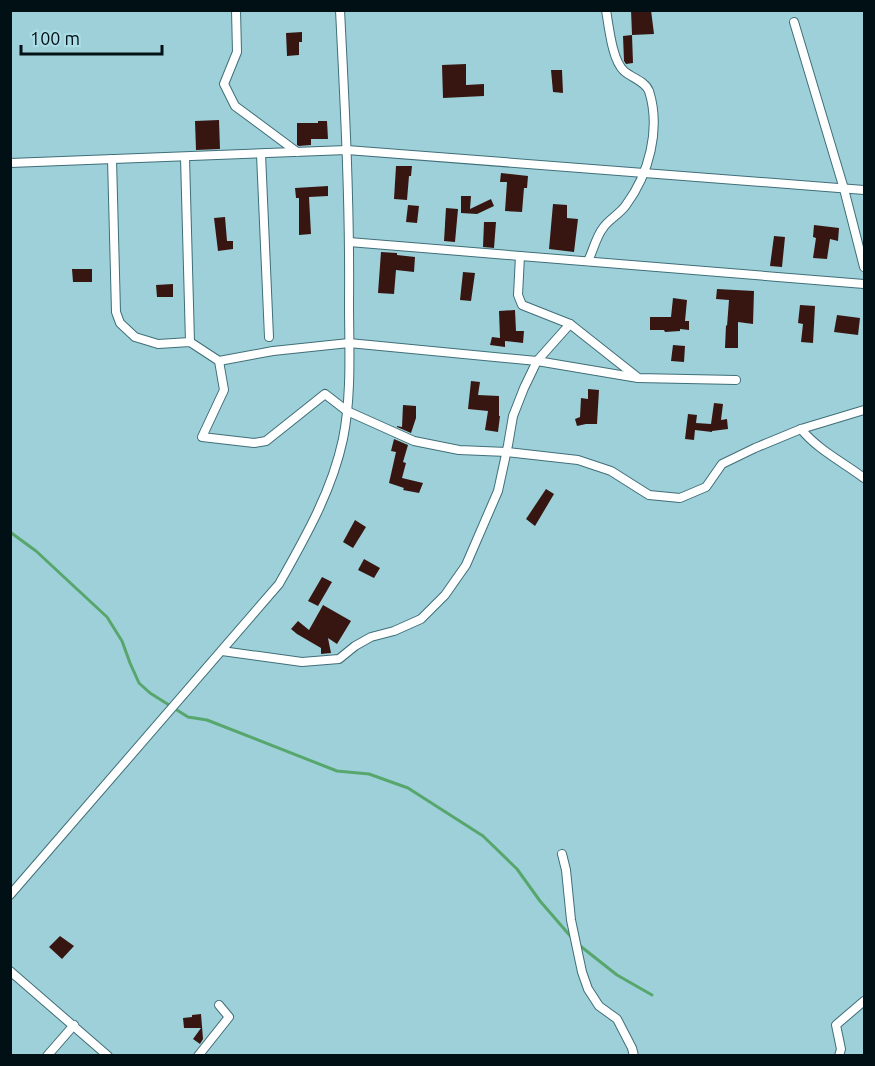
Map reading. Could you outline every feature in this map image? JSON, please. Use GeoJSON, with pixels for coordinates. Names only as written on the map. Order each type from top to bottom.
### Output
{"type":"FeatureCollection","features":[{"type":"Feature","properties":{"kind":"street"},"geometry":{"type":"LineString","coordinates":[[236,10],[237,52],[224,84],[235,106],[297,152]]}},
{"type":"Feature","properties":{"kind":"street"},"geometry":{"type":"LineString","coordinates":[[10,895],[279,584],[310,528],[326,492],[343,439],[347,411],[349,343],[347,150],[340,10]]}},
{"type":"Feature","properties":{"kind":"street"},"geometry":{"type":"LineString","coordinates":[[588,261],[603,228],[626,206],[644,174],[653,140],[654,117],[648,89],[624,71],[616,60],[606,10]]}},
{"type":"Feature","properties":{"kind":"street"},"geometry":{"type":"LineString","coordinates":[[794,22],[844,189],[864,267]]}},
{"type":"Feature","properties":{"kind":"street"},"geometry":{"type":"LineString","coordinates":[[10,163],[347,150],[864,190]]}},
{"type":"Feature","properties":{"kind":"street"},"geometry":{"type":"LineString","coordinates":[[261,154],[269,337]]}},
{"type":"Feature","properties":{"kind":"street"},"geometry":{"type":"LineString","coordinates":[[184,156],[190,342]]}},
{"type":"Feature","properties":{"kind":"street"},"geometry":{"type":"LineString","coordinates":[[112,159],[116,312],[120,323],[135,337],[158,344],[190,342],[219,361],[273,351],[349,343],[537,361],[638,378],[736,380]]}},
{"type":"Feature","properties":{"kind":"street"},"geometry":{"type":"LineString","coordinates":[[349,242],[864,284]]}},
{"type":"Feature","properties":{"kind":"street"},"geometry":{"type":"LineString","coordinates":[[520,256],[518,294],[522,305],[570,324],[638,378]]}},
{"type":"Feature","properties":{"kind":"street"},"geometry":{"type":"LineString","coordinates":[[222,651],[302,662],[339,659],[371,637],[394,631],[421,619],[445,595],[466,565],[498,490],[513,416],[524,388],[537,361],[570,324]]}},
{"type":"Feature","properties":{"kind":"street"},"geometry":{"type":"LineString","coordinates":[[219,361],[224,390],[202,437],[254,443],[266,441],[325,394],[347,411],[414,441],[459,450],[507,452],[578,460],[611,471],[649,495],[680,498],[706,487],[722,464],[755,448],[801,429],[864,410]]}},
{"type":"Feature","properties":{"kind":"street"},"geometry":{"type":"LineString","coordinates":[[801,429],[823,450],[864,478]]}},
{"type":"Feature","properties":{"kind":"street"},"geometry":{"type":"LineString","coordinates":[[562,854],[572,920],[588,989],[599,1006],[617,1019],[634,1056]]}},
{"type":"Feature","properties":{"kind":"street"},"geometry":{"type":"LineString","coordinates":[[10,970],[108,1056]]}},
{"type":"Feature","properties":{"kind":"street"},"geometry":{"type":"LineString","coordinates":[[839,1056],[836,1025],[864,1000]]}},
{"type":"Feature","properties":{"kind":"street"},"geometry":{"type":"LineString","coordinates":[[198,1056],[229,1017],[219,1005]]}},
{"type":"Feature","properties":{"kind":"street"},"geometry":{"type":"LineString","coordinates":[[47,1056],[74,1025]]}},
{"type":"Feature","properties":{"kind":"building"},"geometry":{"type":"Polygon","coordinates":[[[631,10],[651,10],[654,34],[632,35],[631,10]]]}},
{"type":"Feature","properties":{"kind":"building"},"geometry":{"type":"Polygon","coordinates":[[[302,32],[299,55],[287,56],[286,33],[302,32]]]}},
{"type":"Feature","properties":{"kind":"building"},"geometry":{"type":"Polygon","coordinates":[[[632,35],[633,63],[626,64],[623,36],[632,35]]]}},
{"type":"Feature","properties":{"kind":"building"},"geometry":{"type":"Polygon","coordinates":[[[466,64],[466,85],[484,84],[484,96],[443,98],[442,65],[466,64]]]}},
{"type":"Feature","properties":{"kind":"building"},"geometry":{"type":"Polygon","coordinates":[[[551,70],[562,70],[563,93],[553,92],[551,70]]]}},
{"type":"Feature","properties":{"kind":"building"},"geometry":{"type":"Polygon","coordinates":[[[219,120],[220,149],[196,150],[195,121],[219,120]]]}},
{"type":"Feature","properties":{"kind":"building"},"geometry":{"type":"Polygon","coordinates":[[[318,121],[327,121],[328,139],[311,139],[311,145],[297,145],[297,123],[318,123],[318,121]]]}},
{"type":"Feature","properties":{"kind":"building"},"geometry":{"type":"Polygon","coordinates":[[[396,166],[412,166],[407,200],[394,199],[396,166]]]}},
{"type":"Feature","properties":{"kind":"building"},"geometry":{"type":"Polygon","coordinates":[[[501,173],[528,176],[527,188],[524,188],[522,212],[505,211],[507,182],[500,182],[501,173]]]}},
{"type":"Feature","properties":{"kind":"building"},"geometry":{"type":"Polygon","coordinates":[[[328,186],[328,196],[309,197],[311,234],[299,235],[299,198],[296,198],[295,188],[328,186]]]}},
{"type":"Feature","properties":{"kind":"building"},"geometry":{"type":"Polygon","coordinates":[[[461,196],[471,196],[470,209],[491,199],[494,206],[477,214],[461,213],[461,196]]]}},
{"type":"Feature","properties":{"kind":"building"},"geometry":{"type":"Polygon","coordinates":[[[553,204],[567,205],[567,218],[578,219],[574,252],[549,249],[553,204]]]}},
{"type":"Feature","properties":{"kind":"building"},"geometry":{"type":"Polygon","coordinates":[[[408,205],[419,206],[417,223],[406,222],[408,205]]]}},
{"type":"Feature","properties":{"kind":"building"},"geometry":{"type":"Polygon","coordinates":[[[446,208],[458,209],[455,242],[444,241],[446,208]]]}},
{"type":"Feature","properties":{"kind":"building"},"geometry":{"type":"Polygon","coordinates":[[[225,217],[227,241],[233,241],[233,249],[218,251],[214,218],[225,217]]]}},
{"type":"Feature","properties":{"kind":"building"},"geometry":{"type":"Polygon","coordinates":[[[484,222],[496,222],[494,248],[483,247],[484,222]]]}},
{"type":"Feature","properties":{"kind":"building"},"geometry":{"type":"Polygon","coordinates":[[[814,225],[839,228],[838,241],[830,239],[827,259],[813,258],[816,238],[813,237],[814,225]]]}},
{"type":"Feature","properties":{"kind":"building"},"geometry":{"type":"Polygon","coordinates":[[[774,236],[785,237],[782,267],[770,266],[774,236]]]}},
{"type":"Feature","properties":{"kind":"building"},"geometry":{"type":"Polygon","coordinates":[[[381,252],[415,257],[414,272],[396,270],[394,294],[378,293],[381,252]]]}},
{"type":"Feature","properties":{"kind":"building"},"geometry":{"type":"Polygon","coordinates":[[[72,269],[92,269],[92,282],[73,282],[72,269]]]}},
{"type":"Feature","properties":{"kind":"building"},"geometry":{"type":"Polygon","coordinates":[[[463,272],[475,273],[471,301],[460,300],[463,272]]]}},
{"type":"Feature","properties":{"kind":"building"},"geometry":{"type":"Polygon","coordinates":[[[173,284],[173,297],[157,297],[156,285],[173,284]]]}},
{"type":"Feature","properties":{"kind":"building"},"geometry":{"type":"Polygon","coordinates":[[[717,289],[754,291],[753,324],[738,322],[738,348],[725,348],[729,300],[716,299],[717,289]]]}},
{"type":"Feature","properties":{"kind":"building"},"geometry":{"type":"Polygon","coordinates":[[[673,298],[687,300],[685,321],[689,321],[689,330],[665,332],[664,330],[650,330],[650,317],[671,317],[673,298]]]}},
{"type":"Feature","properties":{"kind":"building"},"geometry":{"type":"Polygon","coordinates":[[[800,305],[815,306],[813,343],[801,342],[803,324],[798,323],[800,305]]]}},
{"type":"Feature","properties":{"kind":"building"},"geometry":{"type":"Polygon","coordinates":[[[515,310],[516,331],[524,331],[523,343],[505,341],[505,347],[490,345],[492,337],[500,338],[499,311],[515,310]]]}},
{"type":"Feature","properties":{"kind":"building"},"geometry":{"type":"Polygon","coordinates":[[[837,315],[860,318],[858,335],[834,332],[837,315]]]}},
{"type":"Feature","properties":{"kind":"building"},"geometry":{"type":"Polygon","coordinates":[[[673,345],[685,346],[684,362],[671,361],[673,345]]]}},
{"type":"Feature","properties":{"kind":"building"},"geometry":{"type":"Polygon","coordinates":[[[471,381],[480,382],[478,395],[499,396],[498,432],[485,430],[488,411],[468,409],[471,381]]]}},
{"type":"Feature","properties":{"kind":"building"},"geometry":{"type":"Polygon","coordinates":[[[588,389],[599,390],[597,424],[577,426],[575,419],[580,417],[581,398],[588,399],[588,389]]]}},
{"type":"Feature","properties":{"kind":"building"},"geometry":{"type":"Polygon","coordinates":[[[714,403],[723,404],[721,420],[727,419],[728,429],[712,432],[695,430],[694,440],[685,439],[688,414],[697,415],[696,423],[711,424],[714,403]]]}},
{"type":"Feature","properties":{"kind":"building"},"geometry":{"type":"Polygon","coordinates":[[[403,405],[416,406],[416,418],[411,433],[397,427],[402,427],[403,405]]]}},
{"type":"Feature","properties":{"kind":"building"},"geometry":{"type":"Polygon","coordinates":[[[394,439],[408,445],[403,462],[406,463],[402,478],[423,483],[419,493],[403,490],[404,488],[389,483],[396,452],[391,451],[394,439]]]}},
{"type":"Feature","properties":{"kind":"building"},"geometry":{"type":"Polygon","coordinates":[[[546,489],[554,494],[535,526],[526,519],[546,489]]]}},
{"type":"Feature","properties":{"kind":"building"},"geometry":{"type":"Polygon","coordinates":[[[355,520],[366,527],[353,548],[343,542],[355,520]]]}},
{"type":"Feature","properties":{"kind":"building"},"geometry":{"type":"Polygon","coordinates":[[[364,559],[380,568],[374,578],[358,570],[364,559]]]}},
{"type":"Feature","properties":{"kind":"building"},"geometry":{"type":"Polygon","coordinates":[[[322,577],[332,582],[318,606],[308,601],[322,577]]]}},
{"type":"Feature","properties":{"kind":"building"},"geometry":{"type":"Polygon","coordinates":[[[323,605],[351,621],[337,644],[328,638],[331,653],[321,654],[321,648],[291,629],[298,621],[309,630],[323,605]]]}},
{"type":"Feature","properties":{"kind":"building"},"geometry":{"type":"Polygon","coordinates":[[[60,936],[74,946],[62,959],[49,947],[60,936]]]}},
{"type":"Feature","properties":{"kind":"building"},"geometry":{"type":"Polygon","coordinates":[[[201,1014],[203,1039],[200,1044],[193,1039],[201,1028],[184,1028],[183,1018],[201,1014]]]}},
{"type":"Feature","properties":{"kind":"waterway"},"geometry":{"type":"LineString","coordinates":[[10,532],[36,551],[107,617],[122,641],[139,683],[150,693],[188,717],[207,720],[337,771],[369,774],[408,788],[483,836],[517,869],[540,901],[572,938]]}},
{"type":"Feature","properties":{"kind":"waterway"},"geometry":{"type":"LineString","coordinates":[[579,945],[617,975],[652,995]]}}]}
